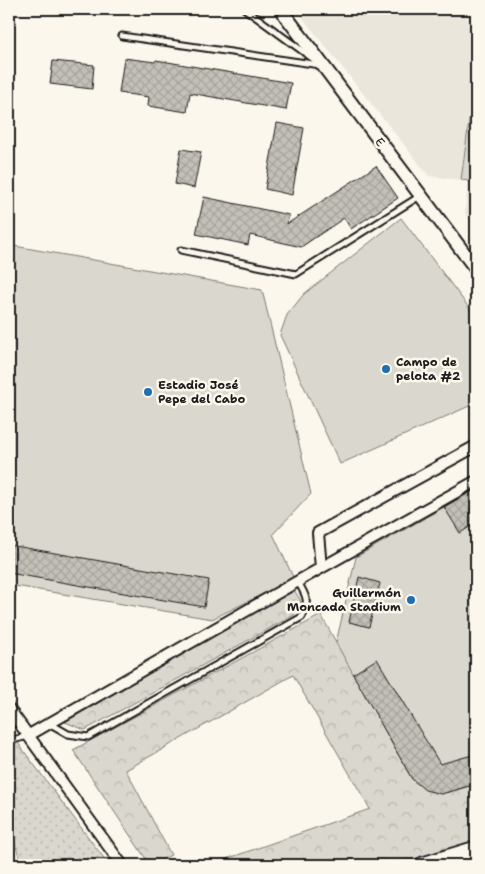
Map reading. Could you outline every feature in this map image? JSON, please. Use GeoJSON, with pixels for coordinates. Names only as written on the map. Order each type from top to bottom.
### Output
{"type":"FeatureCollection","features":[{"type":"Feature","properties":{"kind":"main road"},"geometry":{"type":"LineString","coordinates":[[423,865],[476,849]]}},
{"type":"Feature","properties":{"kind":"street","name":"E"},"geometry":{"type":"LineString","coordinates":[[286,12],[323,65],[476,269]]}},
{"type":"Feature","properties":{"kind":"street"},"geometry":{"type":"LineString","coordinates":[[321,568],[318,534],[476,446]]}},
{"type":"Feature","properties":{"kind":"street"},"geometry":{"type":"LineString","coordinates":[[29,735],[476,481]]}},
{"type":"Feature","properties":{"kind":"street"},"geometry":{"type":"LineString","coordinates":[[9,709],[122,865]]}},
{"type":"Feature","properties":{"kind":"lane"},"geometry":{"type":"LineString","coordinates":[[245,9],[282,38],[323,65]]}},
{"type":"Feature","properties":{"kind":"lane"},"geometry":{"type":"LineString","coordinates":[[122,36],[323,65]]}},
{"type":"Feature","properties":{"kind":"lane"},"geometry":{"type":"LineString","coordinates":[[181,250],[296,274],[420,196]]}},
{"type":"Feature","properties":{"kind":"lane"},"geometry":{"type":"LineString","coordinates":[[49,723],[68,734],[88,737],[204,674],[302,617],[308,607],[307,598],[297,581]]}},
{"type":"Feature","properties":{"kind":"lane"},"geometry":{"type":"LineString","coordinates":[[9,741],[29,735]]}},
{"type":"Feature","properties":{"kind":"shaded area"},"geometry":{"type":"Polygon","coordinates":[[[305,9],[476,9],[476,229],[465,213],[468,181],[429,176],[302,17],[305,9]]]}},
{"type":"Feature","properties":{"kind":"green space"},"geometry":{"type":"Polygon","coordinates":[[[471,107],[476,108],[476,182],[461,180],[471,107]]]}},
{"type":"Feature","properties":{"kind":"green space","name":"Campo de pelota #2"},"geometry":{"type":"Polygon","coordinates":[[[401,218],[476,317],[476,403],[340,464],[280,335],[287,315],[304,294],[401,218]]]}},
{"type":"Feature","properties":{"kind":"green space","name":"Estadio José Pepe del Cabo"},"geometry":{"type":"Polygon","coordinates":[[[9,245],[262,290],[311,494],[273,534],[294,579],[212,619],[9,585],[9,245]]]}},
{"type":"Feature","properties":{"kind":"green space","name":"Guillermón Moncada Stadium"},"geometry":{"type":"Polygon","coordinates":[[[476,489],[476,784],[443,793],[429,790],[412,779],[336,643],[356,557],[476,489]]]}},
{"type":"Feature","properties":{"kind":"green space"},"geometry":{"type":"Polygon","coordinates":[[[294,590],[301,601],[294,615],[85,730],[65,722],[294,590]]]}},
{"type":"Feature","properties":{"kind":"green space"},"geometry":{"type":"Polygon","coordinates":[[[321,615],[412,779],[441,794],[476,784],[476,841],[392,865],[209,865],[370,809],[293,675],[126,770],[171,855],[150,865],[73,750],[321,615]]]}},
{"type":"Feature","properties":{"kind":"green space"},"geometry":{"type":"Polygon","coordinates":[[[9,731],[109,865],[22,865],[9,826],[9,731]]]}},
{"type":"Feature","properties":{"kind":"building"},"geometry":{"type":"Polygon","coordinates":[[[124,58],[155,62],[156,60],[291,83],[286,110],[190,93],[187,112],[148,106],[149,97],[119,93],[124,58]]]}},
{"type":"Feature","properties":{"kind":"building"},"geometry":{"type":"Polygon","coordinates":[[[53,61],[94,65],[92,89],[50,84],[53,61]]]}},
{"type":"Feature","properties":{"kind":"building"},"geometry":{"type":"Polygon","coordinates":[[[277,123],[304,128],[292,195],[265,189],[277,123]]]}},
{"type":"Feature","properties":{"kind":"building"},"geometry":{"type":"Polygon","coordinates":[[[181,149],[201,152],[194,188],[175,184],[181,149]]]}},
{"type":"Feature","properties":{"kind":"building"},"geometry":{"type":"Polygon","coordinates":[[[376,166],[398,198],[351,229],[344,218],[301,247],[250,235],[248,245],[196,234],[204,197],[289,215],[287,224],[376,166]]]}},
{"type":"Feature","properties":{"kind":"building"},"geometry":{"type":"Polygon","coordinates":[[[476,489],[476,523],[460,533],[444,507],[476,489]]]}},
{"type":"Feature","properties":{"kind":"building"},"geometry":{"type":"Polygon","coordinates":[[[9,545],[209,580],[204,607],[9,573],[9,545]]]}},
{"type":"Feature","properties":{"kind":"building"},"geometry":{"type":"Polygon","coordinates":[[[359,577],[380,583],[369,627],[349,622],[359,577]]]}},
{"type":"Feature","properties":{"kind":"building"},"geometry":{"type":"Polygon","coordinates":[[[377,659],[440,764],[476,754],[476,784],[441,794],[425,790],[412,779],[353,674],[377,659]]]}},
{"type":"Feature","properties":{"kind":"place","name":"Campo de pelota #2"},"geometry":{"type":"Point","coordinates":[386,369]}},
{"type":"Feature","properties":{"kind":"place","name":"Estadio José Pepe del Cabo"},"geometry":{"type":"Point","coordinates":[148,392]}},
{"type":"Feature","properties":{"kind":"place","name":"Guillermón Moncada Stadium"},"geometry":{"type":"Point","coordinates":[411,600]}}]}
